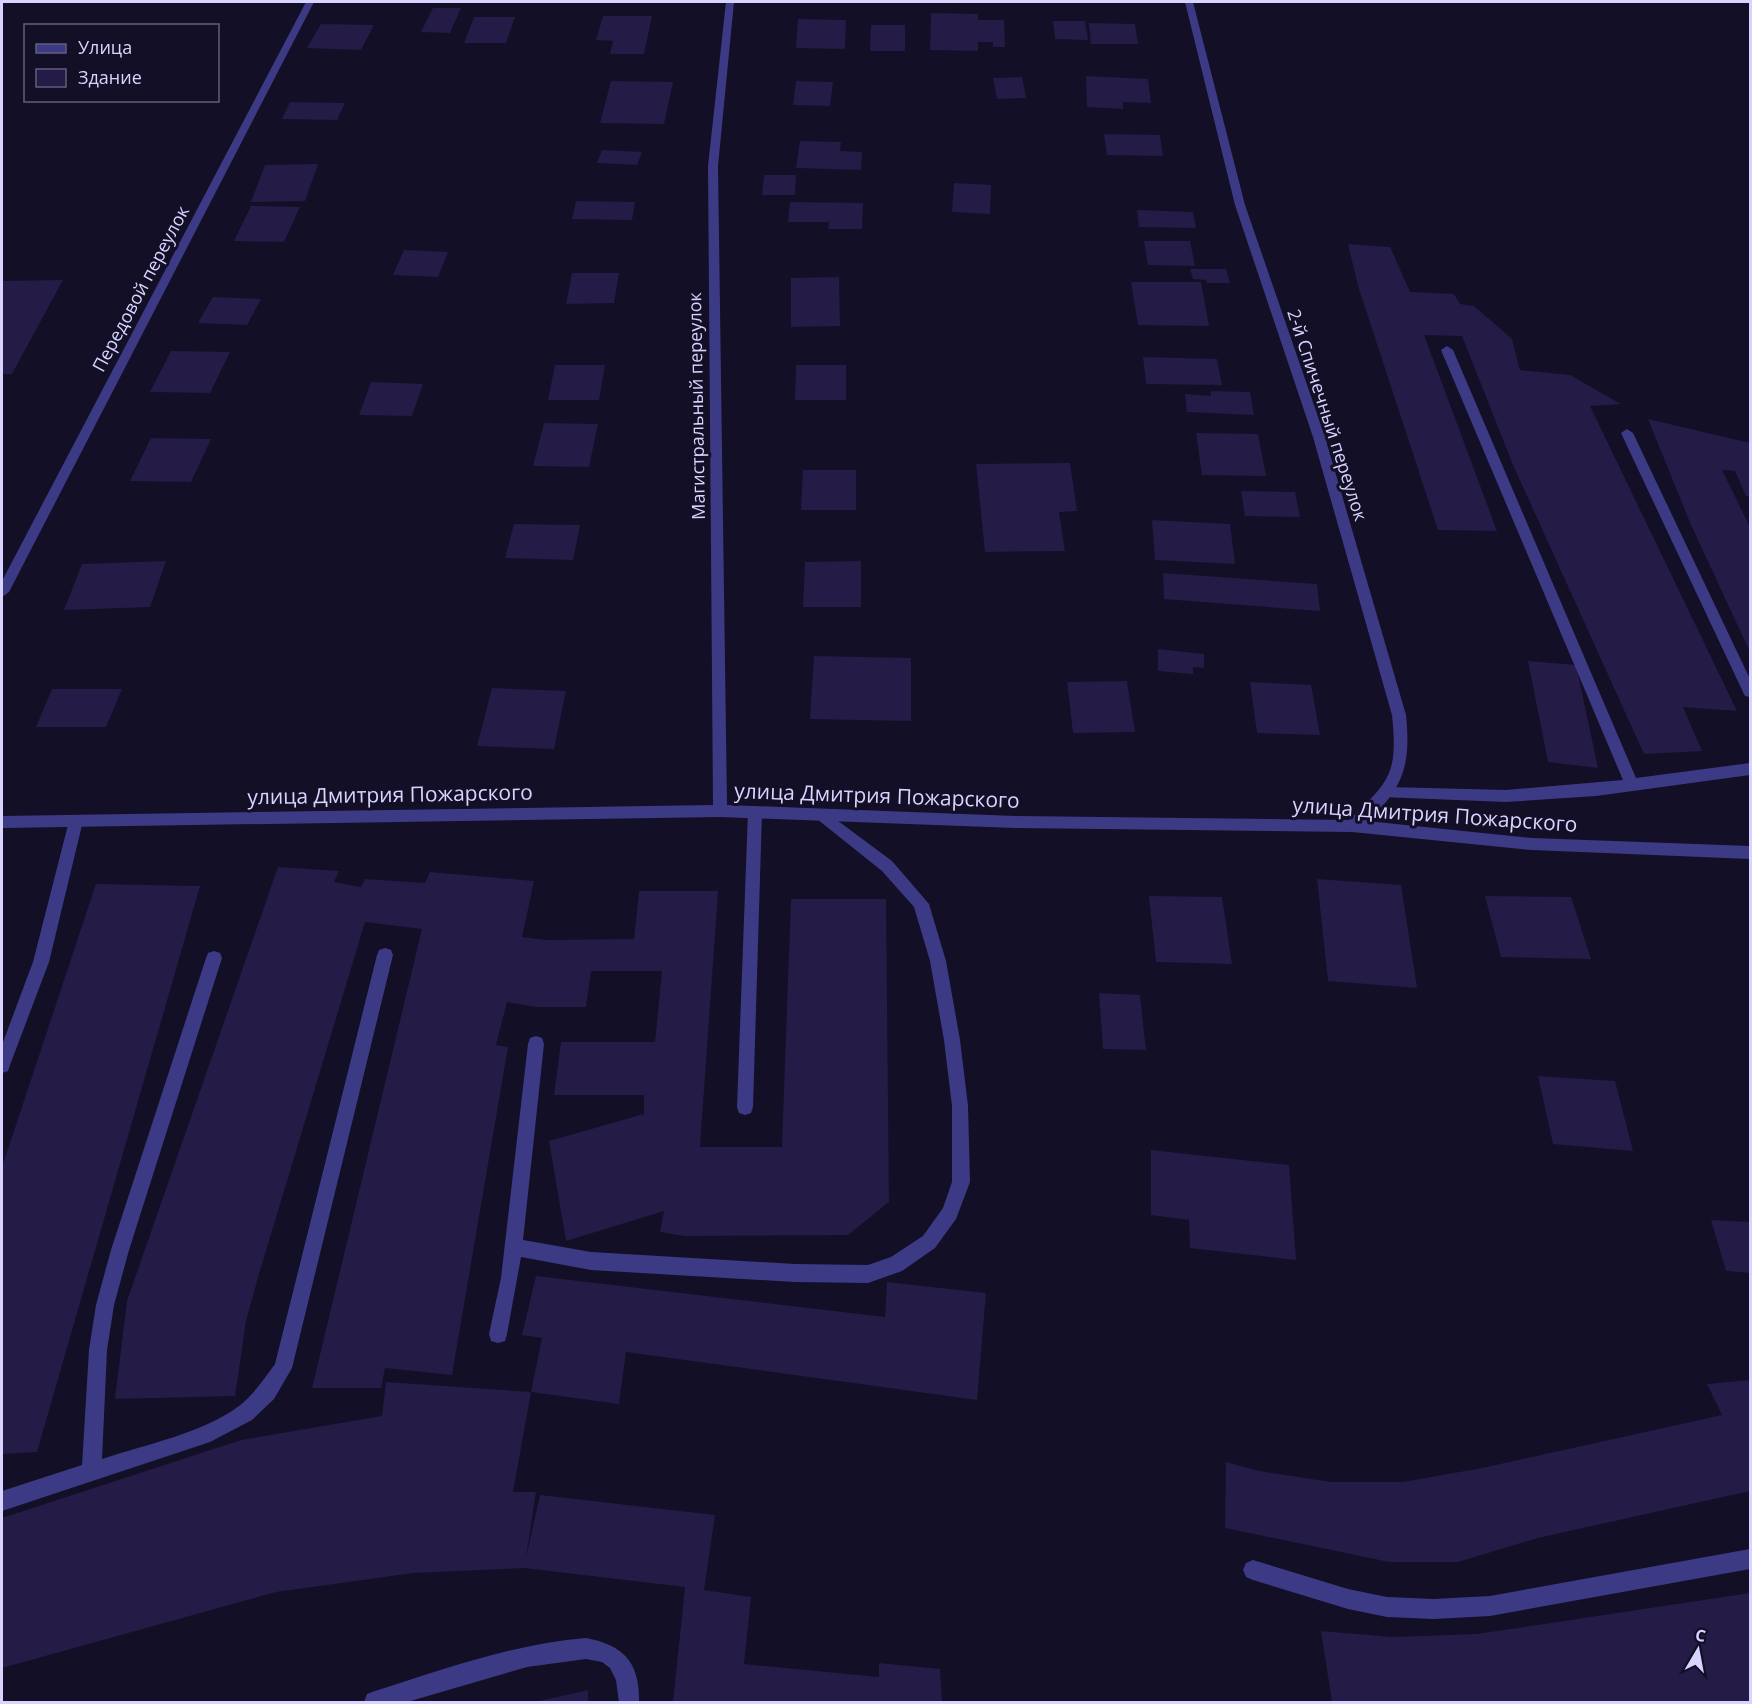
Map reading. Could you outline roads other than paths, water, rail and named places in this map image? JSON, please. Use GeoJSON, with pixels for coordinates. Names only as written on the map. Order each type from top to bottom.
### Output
{"type":"FeatureCollection","features":[{"type":"Feature","properties":{"kind":"street","name":"Передовой переулок"},"geometry":{"type":"LineString","coordinates":[[2,592],[310,2]]}},
{"type":"Feature","properties":{"kind":"street","name":"Магистральный переулок"},"geometry":{"type":"LineString","coordinates":[[720,811],[712,166],[730,2]]}},
{"type":"Feature","properties":{"kind":"street","name":"2-й Спичечный переулок"},"geometry":{"type":"LineString","coordinates":[[1189,2],[1239,205],[1319,437],[1399,715],[1402,743],[1396,771],[1387,793],[1352,826]]}},
{"type":"Feature","properties":{"kind":"street"},"geometry":{"type":"LineString","coordinates":[[1447,350],[1632,785]]}},
{"type":"Feature","properties":{"kind":"street"},"geometry":{"type":"LineString","coordinates":[[1627,433],[1750,692]]}},
{"type":"Feature","properties":{"kind":"street"},"geometry":{"type":"LineString","coordinates":[[1387,793],[1506,796],[1632,785],[1750,770]]}},
{"type":"Feature","properties":{"kind":"street","name":"улица Дмитрия Пожарского"},"geometry":{"type":"LineString","coordinates":[[2,822],[720,811],[1015,822],[1352,826],[1532,844],[1750,853]]}},
{"type":"Feature","properties":{"kind":"street"},"geometry":{"type":"LineString","coordinates":[[745,1107],[755,812]]}},
{"type":"Feature","properties":{"kind":"street"},"geometry":{"type":"LineString","coordinates":[[514,1247],[591,1261],[795,1273],[868,1274],[896,1265],[929,1242],[950,1213],[961,1182],[960,1106],[952,1040],[938,962],[921,904],[887,866],[822,815]]}},
{"type":"Feature","properties":{"kind":"street"},"geometry":{"type":"LineString","coordinates":[[2,1065],[41,963],[76,821]]}},
{"type":"Feature","properties":{"kind":"street"},"geometry":{"type":"LineString","coordinates":[[2,1501],[203,1435],[245,1413],[267,1392],[283,1368],[385,955]]}},
{"type":"Feature","properties":{"kind":"street"},"geometry":{"type":"LineString","coordinates":[[91,1472],[98,1350],[105,1305],[120,1250],[214,958]]}},
{"type":"Feature","properties":{"kind":"street"},"geometry":{"type":"LineString","coordinates":[[498,1334],[514,1247],[536,1044]]}},
{"type":"Feature","properties":{"kind":"street"},"geometry":{"type":"LineString","coordinates":[[1253,1570],[1348,1599],[1388,1607],[1434,1609],[1490,1606],[1750,1559]]}},
{"type":"Feature","properties":{"kind":"street"},"geometry":{"type":"LineString","coordinates":[[375,1702],[530,1655],[577,1650],[603,1650],[616,1658],[624,1669],[629,1702]]}}]}
